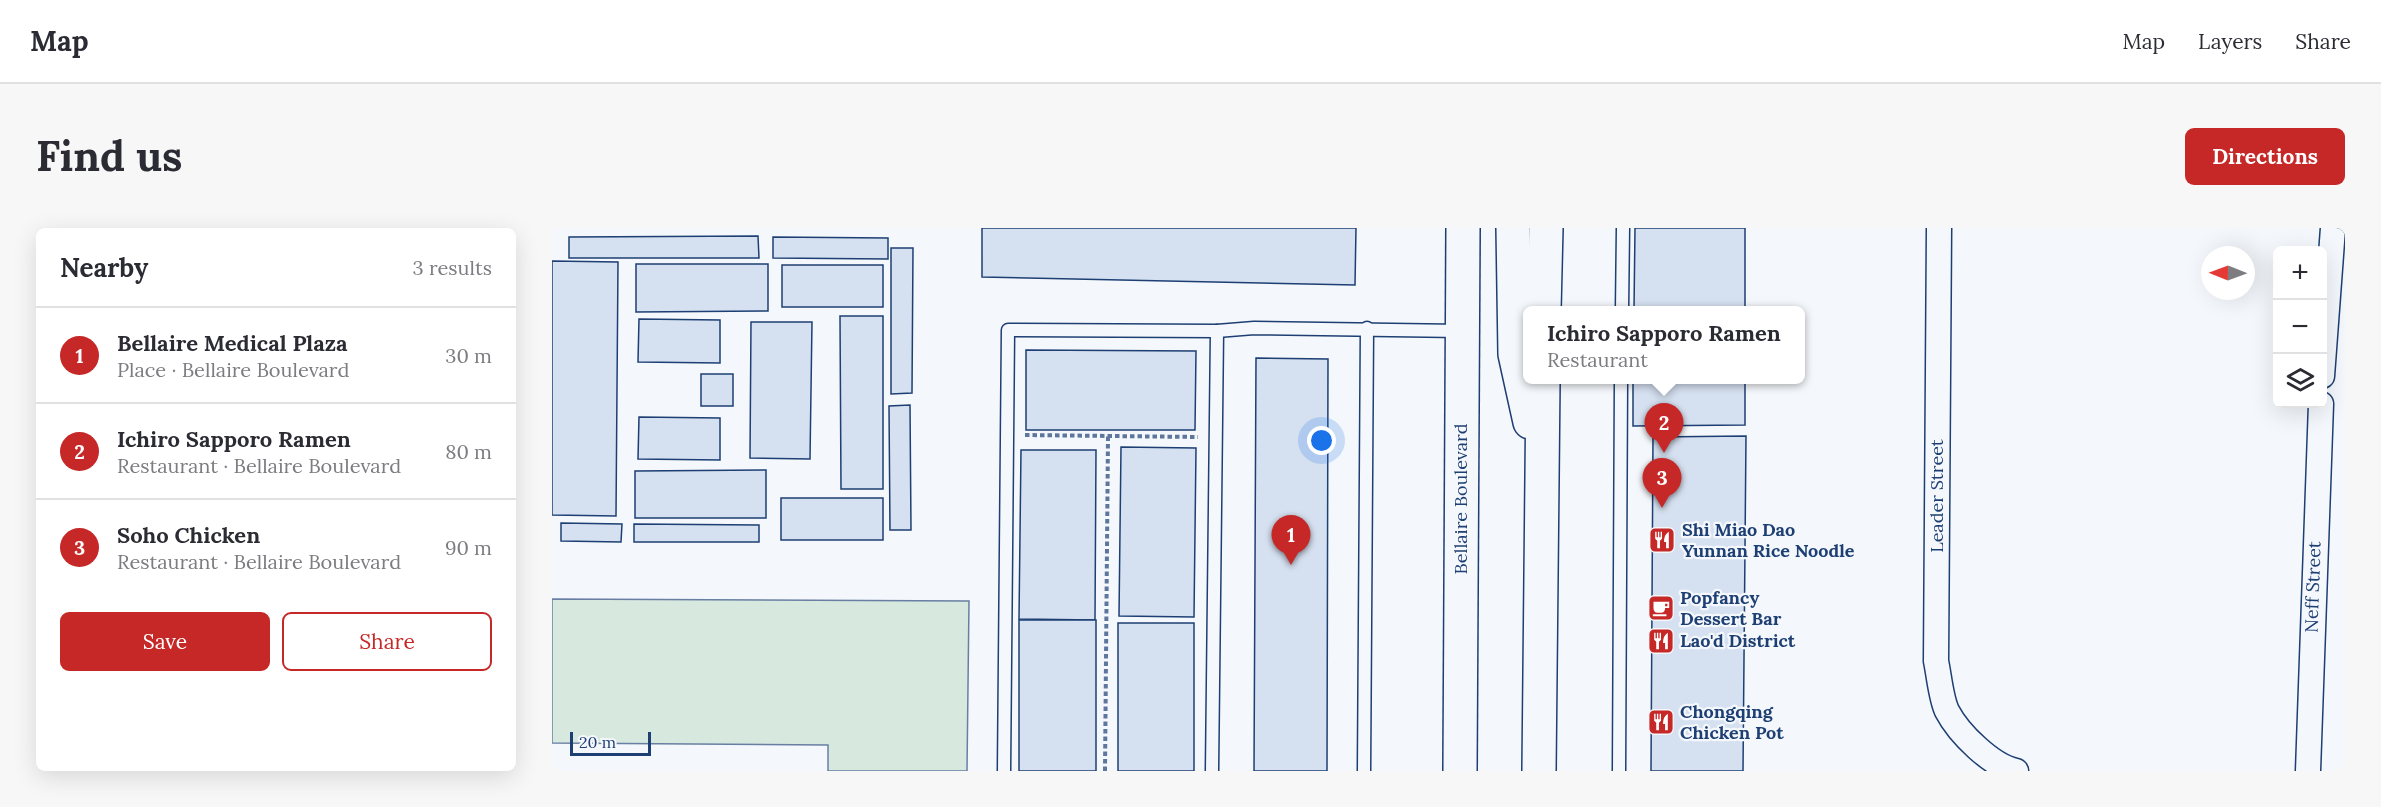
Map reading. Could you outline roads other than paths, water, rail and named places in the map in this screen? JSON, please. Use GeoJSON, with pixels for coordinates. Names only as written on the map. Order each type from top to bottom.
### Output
{"type":"FeatureCollection","features":[{"type":"Feature","properties":{"kind":"main road","name":"Bellaire Boulevard"},"geometry":{"type":"LineString","coordinates":[[1460,771],[1463,228]]}},
{"type":"Feature","properties":{"kind":"main road"},"geometry":{"type":"LineString","coordinates":[[1513,228],[1515,354],[1542,483]]}},
{"type":"Feature","properties":{"kind":"main road"},"geometry":{"type":"LineString","coordinates":[[1544,306],[1546,228]]}},
{"type":"Feature","properties":{"kind":"main road"},"geometry":{"type":"LineString","coordinates":[[1539,771],[1544,384]]}},
{"type":"Feature","properties":{"kind":"street","name":"Leader Street"},"geometry":{"type":"LineString","coordinates":[[1938,228],[1936,661],[1947,711],[1980,752],[2009,770],[2016,771]]}},
{"type":"Feature","properties":{"kind":"street"},"geometry":{"type":"LineString","coordinates":[[2324,354],[2333,228]]}},
{"type":"Feature","properties":{"kind":"street","name":"Neff Street"},"geometry":{"type":"LineString","coordinates":[[2308,771],[2320,408]]}},
{"type":"Feature","properties":{"kind":"lane"},"geometry":{"type":"LineString","coordinates":[[1622,306],[1623,228]]}},
{"type":"Feature","properties":{"kind":"lane"},"geometry":{"type":"LineString","coordinates":[[1004,771],[1008,330],[1216,331],[1254,328],[1367,328],[1462,331]]}},
{"type":"Feature","properties":{"kind":"lane"},"geometry":{"type":"LineString","coordinates":[[1364,771],[1367,328]]}},
{"type":"Feature","properties":{"kind":"lane"},"geometry":{"type":"LineString","coordinates":[[1212,771],[1216,331]]}},
{"type":"Feature","properties":{"kind":"lane"},"geometry":{"type":"LineString","coordinates":[[1618,771],[1622,384]]}},
{"type":"Feature","properties":{"kind":"place","name":"Ichiro Sapporo Ramen"},"geometry":{"type":"Point","coordinates":[1664,453]}},
{"type":"Feature","properties":{"kind":"place","name":"Soho Chicken"},"geometry":{"type":"Point","coordinates":[1662,508]}},
{"type":"Feature","properties":{"kind":"place","name":"Shi Miao Dao Yunnan Rice Noodle"},"geometry":{"type":"Point","coordinates":[1662,540]}},
{"type":"Feature","properties":{"kind":"place","name":"Bellaire Medical Plaza"},"geometry":{"type":"Point","coordinates":[1291,565]}},
{"type":"Feature","properties":{"kind":"place","name":"Popfancy Dessert Bar"},"geometry":{"type":"Point","coordinates":[1661,608]}},
{"type":"Feature","properties":{"kind":"place","name":"Lao'd District"},"geometry":{"type":"Point","coordinates":[1661,641]}},
{"type":"Feature","properties":{"kind":"place","name":"Chongqing Chicken Pot"},"geometry":{"type":"Point","coordinates":[1661,722]}}]}
